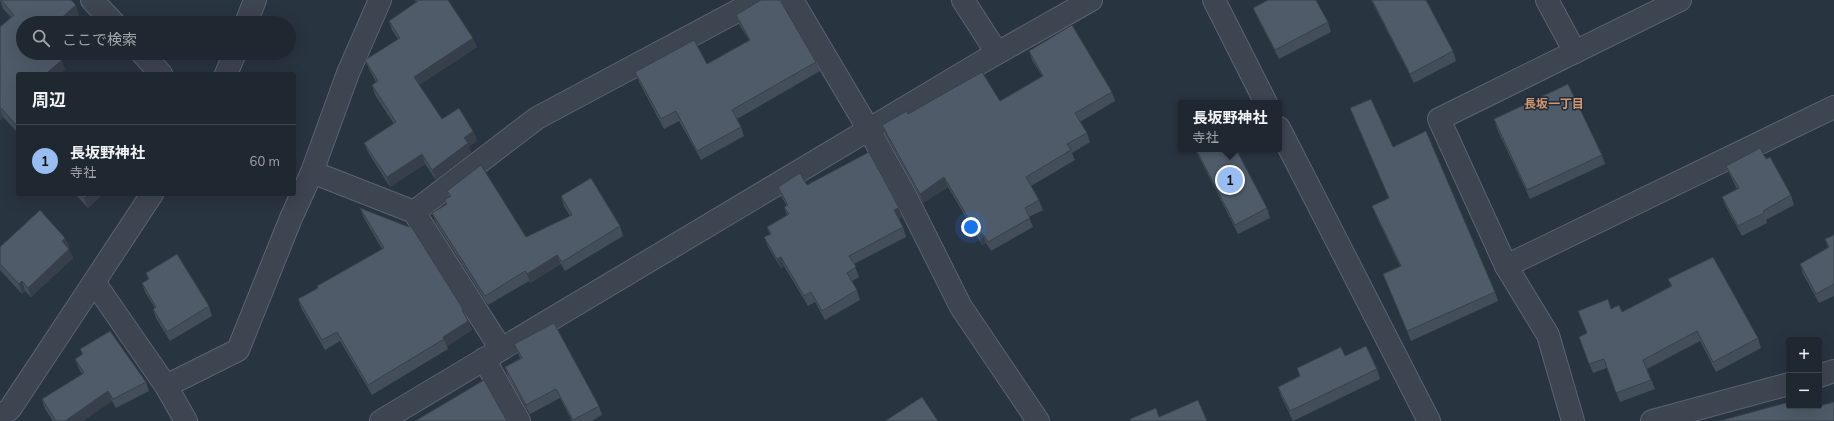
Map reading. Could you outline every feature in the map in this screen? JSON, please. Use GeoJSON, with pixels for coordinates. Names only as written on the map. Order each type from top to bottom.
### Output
{"type":"FeatureCollection","features":[{"type":"Feature","properties":{"kind":"street"},"geometry":{"type":"LineString","coordinates":[[92,0],[107,16]]}},
{"type":"Feature","properties":{"kind":"street"},"geometry":{"type":"LineString","coordinates":[[249,16],[255,0]]}},
{"type":"Feature","properties":{"kind":"street"},"geometry":{"type":"LineString","coordinates":[[166,386],[238,350],[291,218],[312,172],[348,73],[380,0]]}},
{"type":"Feature","properties":{"kind":"street"},"geometry":{"type":"LineString","coordinates":[[414,212],[538,118],[758,0]]}},
{"type":"Feature","properties":{"kind":"street"},"geometry":{"type":"LineString","coordinates":[[792,0],[869,130],[904,193],[962,307],[1038,421]]}},
{"type":"Feature","properties":{"kind":"street"},"geometry":{"type":"LineString","coordinates":[[963,0],[997,53]]}},
{"type":"Feature","properties":{"kind":"street"},"geometry":{"type":"LineString","coordinates":[[381,421],[997,53],[1091,0]]}},
{"type":"Feature","properties":{"kind":"street"},"geometry":{"type":"LineString","coordinates":[[1214,0],[1264,100]]}},
{"type":"Feature","properties":{"kind":"street"},"geometry":{"type":"LineString","coordinates":[[1547,0],[1575,52]]}},
{"type":"Feature","properties":{"kind":"street"},"geometry":{"type":"LineString","coordinates":[[1573,421],[1548,335],[1506,266],[1439,119],[1680,0]]}},
{"type":"Feature","properties":{"kind":"street"},"geometry":{"type":"LineString","coordinates":[[148,60],[159,72]]}},
{"type":"Feature","properties":{"kind":"street"},"geometry":{"type":"LineString","coordinates":[[227,72],[232,60]]}},
{"type":"Feature","properties":{"kind":"street"},"geometry":{"type":"LineString","coordinates":[[1506,266],[1834,106]]}},
{"type":"Feature","properties":{"kind":"street"},"geometry":{"type":"LineString","coordinates":[[1282,134],[1429,421]]}},
{"type":"Feature","properties":{"kind":"street"},"geometry":{"type":"LineString","coordinates":[[312,172],[414,212],[493,354],[519,421]]}},
{"type":"Feature","properties":{"kind":"street"},"geometry":{"type":"LineString","coordinates":[[0,416],[10,409],[151,196]]}},
{"type":"Feature","properties":{"kind":"street"},"geometry":{"type":"LineString","coordinates":[[94,282],[166,386],[186,421]]}},
{"type":"Feature","properties":{"kind":"street"},"geometry":{"type":"LineString","coordinates":[[1822,375],[1834,372]]}},
{"type":"Feature","properties":{"kind":"street"},"geometry":{"type":"LineString","coordinates":[[1652,421],[1786,385]]}},
{"type":"Feature","properties":{"kind":"building"},"geometry":{"type":"Polygon","coordinates":[[[1,0],[71,0],[76,5],[64,16],[16,16],[16,60],[62,60],[48,72],[16,72],[16,125],[0,107],[0,27],[14,15],[1,0]]]}},
{"type":"Feature","properties":{"kind":"building"},"geometry":{"type":"Polygon","coordinates":[[[417,0],[448,0],[473,38],[414,77],[442,119],[459,108],[473,131],[464,138],[468,143],[432,170],[422,154],[387,177],[364,143],[396,122],[372,85],[378,81],[365,60],[400,38],[389,21],[418,1],[417,0]]]}},
{"type":"Feature","properties":{"kind":"building"},"geometry":{"type":"Polygon","coordinates":[[[761,0],[780,0],[816,62],[732,110],[741,127],[697,151],[676,111],[661,119],[635,72],[694,40],[707,64],[750,40],[736,15],[761,0]]]}},
{"type":"Feature","properties":{"kind":"building"},"geometry":{"type":"Polygon","coordinates":[[[1268,0],[1316,0],[1328,22],[1275,50],[1253,8],[1268,0]]]}},
{"type":"Feature","properties":{"kind":"building"},"geometry":{"type":"Polygon","coordinates":[[[1372,0],[1426,0],[1453,51],[1410,74],[1372,0]]]}},
{"type":"Feature","properties":{"kind":"building"},"geometry":{"type":"Polygon","coordinates":[[[1072,25],[1112,92],[1075,113],[1087,133],[1067,144],[1071,150],[1026,177],[1039,200],[1025,208],[1030,218],[988,242],[982,233],[979,236],[944,177],[920,194],[882,125],[907,111],[908,114],[982,72],[1000,101],[1043,76],[1029,51],[1072,25]]]}},
{"type":"Feature","properties":{"kind":"building"},"geometry":{"type":"Polygon","coordinates":[[[1568,84],[1602,155],[1527,190],[1494,119],[1568,84]]]}},
{"type":"Feature","properties":{"kind":"building"},"geometry":{"type":"Polygon","coordinates":[[[1371,99],[1393,147],[1426,131],[1495,292],[1407,331],[1383,274],[1401,266],[1372,206],[1389,198],[1350,108],[1371,99]]]}},
{"type":"Feature","properties":{"kind":"building"},"geometry":{"type":"Polygon","coordinates":[[[1760,148],[1766,159],[1770,157],[1791,195],[1763,211],[1764,213],[1738,226],[1722,197],[1739,188],[1726,166],[1760,148]]]}},
{"type":"Feature","properties":{"kind":"building"},"geometry":{"type":"Polygon","coordinates":[[[869,152],[899,208],[894,210],[903,227],[849,256],[856,267],[847,273],[857,290],[822,311],[811,292],[804,296],[781,257],[777,259],[764,237],[771,234],[767,227],[789,214],[784,207],[788,205],[778,187],[800,173],[807,185],[869,152]]]}},
{"type":"Feature","properties":{"kind":"building"},"geometry":{"type":"Polygon","coordinates":[[[1198,152],[1238,152],[1267,208],[1235,225],[1198,152]]]}},
{"type":"Feature","properties":{"kind":"building"},"geometry":{"type":"Polygon","coordinates":[[[481,165],[526,237],[572,215],[561,196],[591,178],[620,226],[562,262],[557,255],[527,274],[525,271],[485,296],[432,213],[447,204],[444,200],[451,196],[447,191],[481,165]]]}},
{"type":"Feature","properties":{"kind":"building"},"geometry":{"type":"Polygon","coordinates":[[[360,208],[409,227],[411,226],[463,309],[462,310],[468,321],[443,337],[444,339],[368,385],[337,332],[322,340],[298,299],[318,288],[317,286],[384,248],[360,208]]]}},
{"type":"Feature","properties":{"kind":"building"},"geometry":{"type":"Polygon","coordinates":[[[40,210],[65,238],[62,241],[69,249],[28,288],[22,281],[19,284],[0,264],[0,247],[40,210]]]}},
{"type":"Feature","properties":{"kind":"building"},"geometry":{"type":"Polygon","coordinates":[[[1834,235],[1834,284],[1816,294],[1800,264],[1829,247],[1825,239],[1834,235]]]}},
{"type":"Feature","properties":{"kind":"building"},"geometry":{"type":"Polygon","coordinates":[[[177,254],[209,306],[167,332],[153,309],[156,307],[142,283],[149,279],[146,273],[177,254]]]}},
{"type":"Feature","properties":{"kind":"building"},"geometry":{"type":"Polygon","coordinates":[[[1713,257],[1758,338],[1713,362],[1697,331],[1643,360],[1651,380],[1616,393],[1604,359],[1589,364],[1579,337],[1587,333],[1578,311],[1608,299],[1611,309],[1619,305],[1622,312],[1672,286],[1668,279],[1713,257]]]}},
{"type":"Feature","properties":{"kind":"building"},"geometry":{"type":"Polygon","coordinates":[[[554,323],[599,406],[573,420],[556,389],[526,405],[505,367],[522,358],[514,344],[554,323]]]}},
{"type":"Feature","properties":{"kind":"building"},"geometry":{"type":"Polygon","coordinates":[[[110,331],[146,382],[113,399],[108,391],[65,421],[56,421],[42,399],[84,373],[75,359],[83,354],[80,349],[110,331]]]}},
{"type":"Feature","properties":{"kind":"building"},"geometry":{"type":"Polygon","coordinates":[[[1366,346],[1377,369],[1290,411],[1278,387],[1300,376],[1297,368],[1341,347],[1345,356],[1366,346]]]}},
{"type":"Feature","properties":{"kind":"building"},"geometry":{"type":"Polygon","coordinates":[[[484,380],[507,421],[415,421],[484,380]]]}},
{"type":"Feature","properties":{"kind":"building"},"geometry":{"type":"Polygon","coordinates":[[[922,397],[938,421],[885,421],[922,397]]]}},
{"type":"Feature","properties":{"kind":"building"},"geometry":{"type":"Polygon","coordinates":[[[1198,400],[1207,421],[1131,421],[1130,419],[1156,408],[1159,417],[1198,400]]]}},
{"type":"Feature","properties":{"kind":"building"},"geometry":{"type":"Polygon","coordinates":[[[1834,402],[1834,421],[1719,421],[1786,403],[1786,409],[1822,409],[1822,405],[1834,402]]]}},
{"type":"Feature","properties":{"kind":"place","name":"長坂野神社"},"geometry":{"type":"Point","coordinates":[1230,180]}},
{"type":"Feature","properties":{"kind":"district","name":"長坂一丁目"},"geometry":{"type":"Point","coordinates":[1554,103]}}]}
